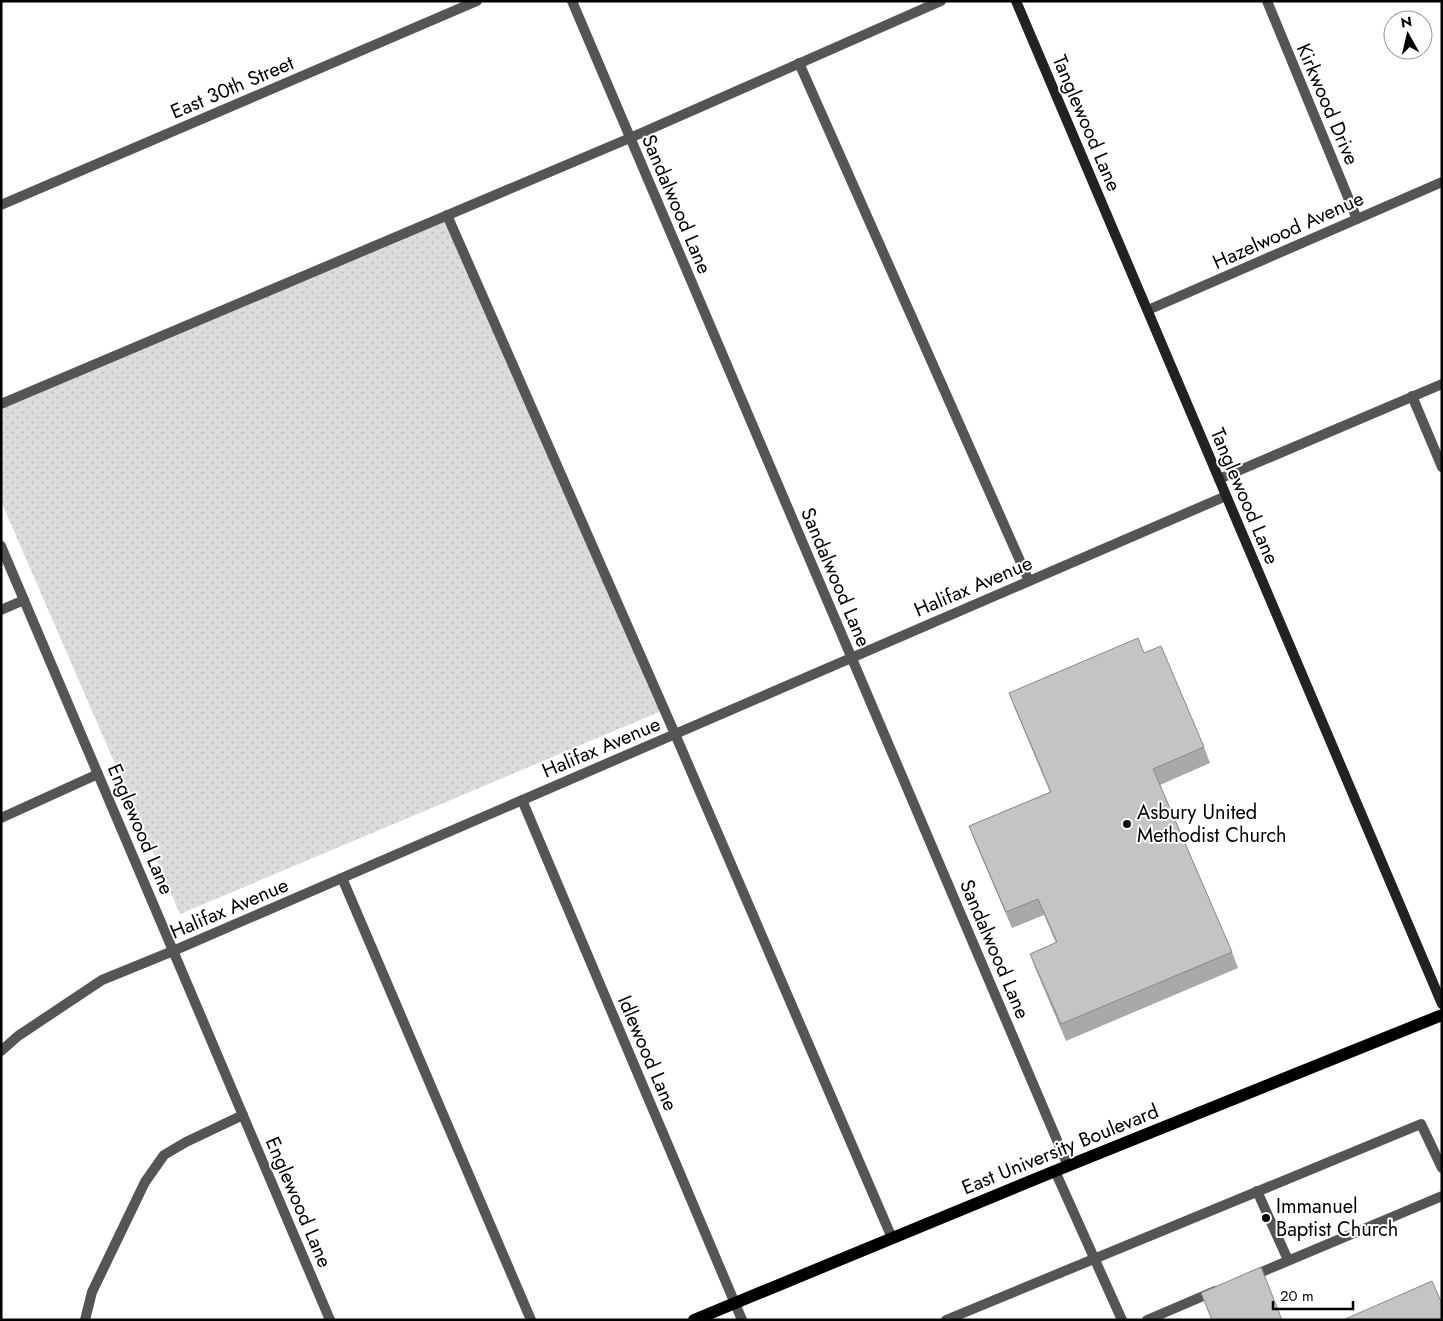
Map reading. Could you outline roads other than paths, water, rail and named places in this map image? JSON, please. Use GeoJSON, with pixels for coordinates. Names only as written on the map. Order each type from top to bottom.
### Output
{"type":"FeatureCollection","features":[{"type":"Feature","properties":{"kind":"main road","name":"Tanglewood Lane"},"geometry":{"type":"LineString","coordinates":[[1016,1],[1442,1004]]}},
{"type":"Feature","properties":{"kind":"main road","name":"East University Boulevard"},"geometry":{"type":"LineString","coordinates":[[694,1320],[1055,1171],[1442,1015]]}},
{"type":"Feature","properties":{"kind":"street","name":"East 30th Street"},"geometry":{"type":"LineString","coordinates":[[1,205],[477,1]]}},
{"type":"Feature","properties":{"kind":"street","name":"Sandalwood Lane"},"geometry":{"type":"LineString","coordinates":[[572,1],[1068,1166]]}},
{"type":"Feature","properties":{"kind":"street"},"geometry":{"type":"LineString","coordinates":[[1,404],[630,138],[941,1]]}},
{"type":"Feature","properties":{"kind":"street","name":"Kirkwood Drive"},"geometry":{"type":"LineString","coordinates":[[1267,1],[1357,219]]}},
{"type":"Feature","properties":{"kind":"street"},"geometry":{"type":"LineString","coordinates":[[799,63],[1029,581]]}},
{"type":"Feature","properties":{"kind":"street","name":"Hazelwood Avenue"},"geometry":{"type":"LineString","coordinates":[[1148,310],[1442,182]]}},
{"type":"Feature","properties":{"kind":"street"},"geometry":{"type":"LineString","coordinates":[[447,215],[675,734],[892,1238]]}},
{"type":"Feature","properties":{"kind":"street"},"geometry":{"type":"LineString","coordinates":[[1219,479],[1442,384]]}},
{"type":"Feature","properties":{"kind":"street"},"geometry":{"type":"LineString","coordinates":[[1412,396],[1442,467]]}},
{"type":"Feature","properties":{"kind":"street","name":"Halifax Avenue"},"geometry":{"type":"LineString","coordinates":[[1,1051],[18,1036],[102,980],[174,951],[1226,496]]}},
{"type":"Feature","properties":{"kind":"street","name":"Englewood Lane"},"geometry":{"type":"LineString","coordinates":[[1,546],[330,1320]]}},
{"type":"Feature","properties":{"kind":"street"},"geometry":{"type":"LineString","coordinates":[[1,610],[24,600]]}},
{"type":"Feature","properties":{"kind":"street"},"geometry":{"type":"LineString","coordinates":[[1,818],[98,774]]}},
{"type":"Feature","properties":{"kind":"street","name":"Idlewood Lane"},"geometry":{"type":"LineString","coordinates":[[522,800],[742,1320]]}},
{"type":"Feature","properties":{"kind":"street"},"geometry":{"type":"LineString","coordinates":[[342,878],[531,1320]]}},
{"type":"Feature","properties":{"kind":"street"},"geometry":{"type":"LineString","coordinates":[[85,1320],[92,1292],[145,1182],[164,1155],[186,1142],[243,1115]]}},
{"type":"Feature","properties":{"kind":"street"},"geometry":{"type":"LineString","coordinates":[[946,1320],[1421,1124],[1442,1168]]}},
{"type":"Feature","properties":{"kind":"street"},"geometry":{"type":"LineString","coordinates":[[1055,1171],[1096,1258],[1122,1320]]}},
{"type":"Feature","properties":{"kind":"street"},"geometry":{"type":"LineString","coordinates":[[1257,1191],[1288,1260]]}},
{"type":"Feature","properties":{"kind":"street"},"geometry":{"type":"LineString","coordinates":[[1244,1279],[1442,1196]]}},
{"type":"Feature","properties":{"kind":"street"},"geometry":{"type":"LineString","coordinates":[[1147,1320],[1227,1286]]}},
{"type":"Feature","properties":{"kind":"place","name":"Asbury United Methodist Church"},"geometry":{"type":"Point","coordinates":[1127,824]}},
{"type":"Feature","properties":{"kind":"place","name":"Immanuel Baptist Church"},"geometry":{"type":"Point","coordinates":[1266,1218]}}]}
